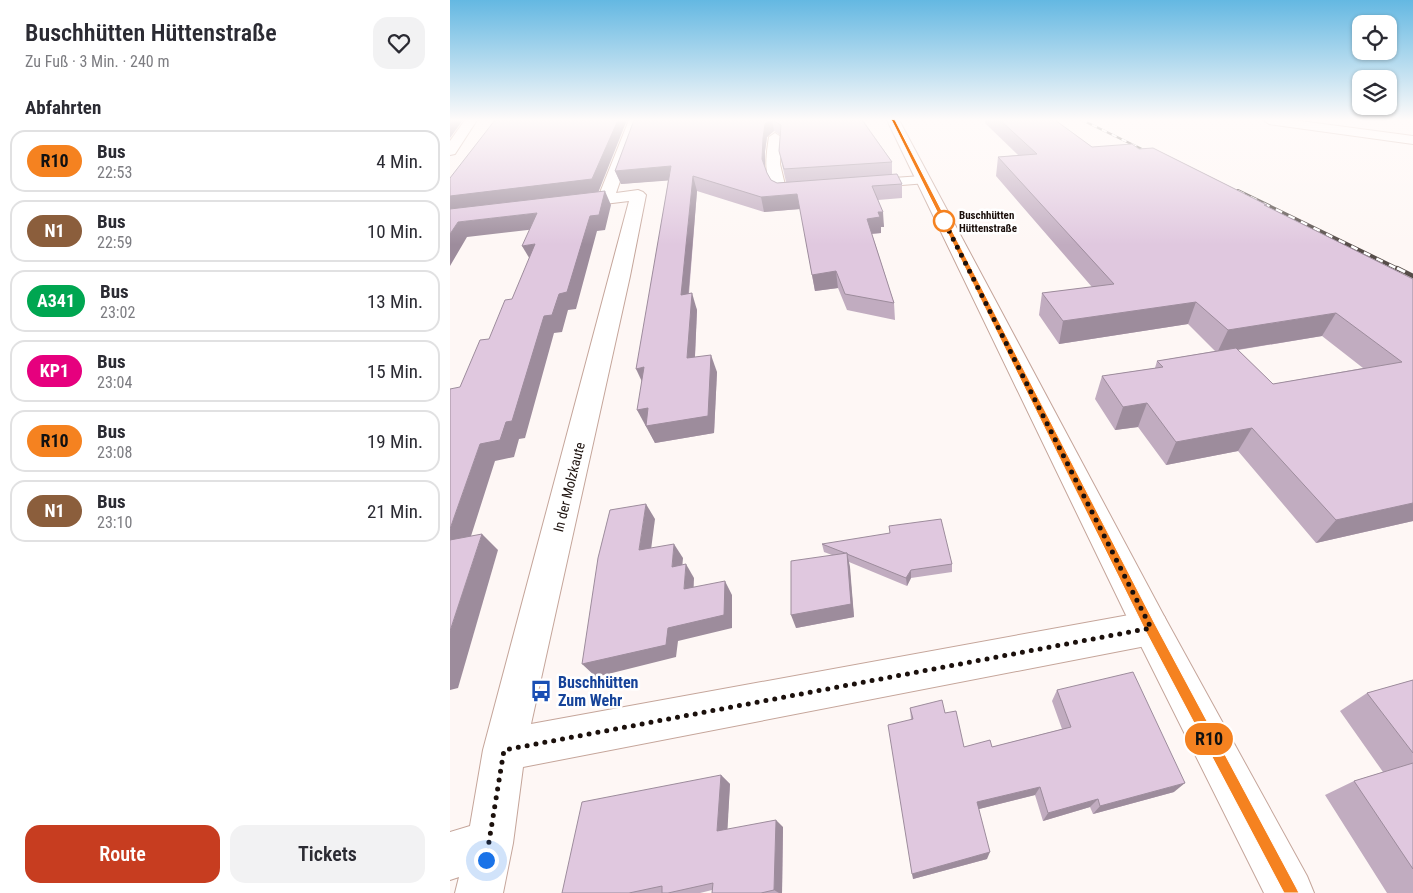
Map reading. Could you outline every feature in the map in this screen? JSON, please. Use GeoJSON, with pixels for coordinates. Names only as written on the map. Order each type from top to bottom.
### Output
{"type":"FeatureCollection","features":[{"type":"Feature","properties":{"kind":"main road"},"geometry":{"type":"LineString","coordinates":[[557,204],[606,198],[620,162]]}},
{"type":"Feature","properties":{"kind":"main road"},"geometry":{"type":"LineString","coordinates":[[772,162],[774,178],[780,190],[818,187]]}},
{"type":"Feature","properties":{"kind":"main road"},"geometry":{"type":"LineString","coordinates":[[913,162],[1151,628],[1290,893]]}},
{"type":"Feature","properties":{"kind":"main road"},"geometry":{"type":"LineString","coordinates":[[846,185],[922,180]]}},
{"type":"Feature","properties":{"kind":"main road","name":"In der Molzkaute"},"geometry":{"type":"LineString","coordinates":[[479,893],[470,849],[504,750],[618,286],[638,195],[606,198]]}},
{"type":"Feature","properties":{"kind":"main road"},"geometry":{"type":"LineString","coordinates":[[504,750],[1151,628]]}},
{"type":"Feature","properties":{"kind":"building"},"geometry":{"type":"Polygon","coordinates":[[[463,162],[600,162],[592,179],[450,196],[450,178],[463,162]]]}},
{"type":"Feature","properties":{"kind":"building"},"geometry":{"type":"Polygon","coordinates":[[[618,162],[763,162],[771,180],[777,183],[897,174],[902,184],[872,186],[883,212],[878,212],[880,217],[867,219],[894,303],[845,294],[836,271],[812,275],[797,194],[761,197],[693,176],[681,295],[692,293],[687,358],[711,355],[708,416],[646,426],[648,408],[637,410],[644,367],[636,369],[671,166],[615,171],[618,162]]]}},
{"type":"Feature","properties":{"kind":"building"},"geometry":{"type":"Polygon","coordinates":[[[782,162],[892,162],[784,169],[782,162]]]}},
{"type":"Feature","properties":{"kind":"building"},"geometry":{"type":"Polygon","coordinates":[[[1002,162],[1180,162],[1413,279],[1413,503],[1336,520],[1252,428],[1176,442],[1147,403],[1123,407],[1102,376],[1163,367],[1157,361],[1236,348],[1273,384],[1402,362],[1336,313],[1228,330],[1196,302],[1063,321],[1042,293],[1114,284],[1002,162]]]}},
{"type":"Feature","properties":{"kind":"building"},"geometry":{"type":"Polygon","coordinates":[[[605,191],[599,215],[590,216],[567,292],[559,294],[552,315],[544,316],[512,421],[506,422],[500,440],[480,444],[450,529],[450,389],[460,387],[480,340],[489,339],[505,300],[512,299],[535,244],[522,246],[537,213],[458,222],[450,234],[450,209],[605,191]]]}},
{"type":"Feature","properties":{"kind":"building"},"geometry":{"type":"Polygon","coordinates":[[[646,504],[639,550],[674,544],[672,567],[686,564],[684,589],[725,581],[724,615],[668,628],[666,645],[582,664],[598,558],[610,510],[646,504]]]}},
{"type":"Feature","properties":{"kind":"building"},"geometry":{"type":"Polygon","coordinates":[[[941,519],[952,564],[911,570],[906,578],[822,544],[890,533],[889,526],[941,519]]]}},
{"type":"Feature","properties":{"kind":"building"},"geometry":{"type":"Polygon","coordinates":[[[482,534],[450,631],[450,540],[482,534]]]}},
{"type":"Feature","properties":{"kind":"building"},"geometry":{"type":"Polygon","coordinates":[[[847,553],[851,604],[791,615],[791,561],[847,553]]]}},
{"type":"Feature","properties":{"kind":"building"},"geometry":{"type":"Polygon","coordinates":[[[1133,672],[1185,783],[1100,806],[1098,799],[1048,813],[1040,787],[977,802],[990,852],[912,874],[888,725],[913,719],[910,708],[942,700],[945,713],[956,711],[964,747],[990,740],[992,747],[1071,727],[1057,690],[1133,672]]]}},
{"type":"Feature","properties":{"kind":"building"},"geometry":{"type":"Polygon","coordinates":[[[1413,680],[1413,753],[1367,693],[1413,680]]]}},
{"type":"Feature","properties":{"kind":"building"},"geometry":{"type":"Polygon","coordinates":[[[1413,763],[1413,869],[1354,781],[1413,763]]]}},
{"type":"Feature","properties":{"kind":"building"},"geometry":{"type":"Polygon","coordinates":[[[721,775],[717,831],[776,820],[774,890],[761,893],[712,893],[713,883],[668,893],[662,893],[662,886],[629,893],[562,893],[582,802],[721,775]]]}},
{"type":"Feature","properties":{"kind":"railway"},"geometry":{"type":"LineString","coordinates":[[1238,191],[1400,270]]}},
{"type":"Feature","properties":{"kind":"railway"},"geometry":{"type":"LineString","coordinates":[[1397,268],[1413,276]]}},
{"type":"Feature","properties":{"kind":"bus line","name":"R10"},"geometry":{"type":"LineString","coordinates":[[913,162],[1151,628],[1290,893]]}},
{"type":"Feature","properties":{"kind":"place","name":"Buschhütten Hüttenstraße"},"geometry":{"type":"Point","coordinates":[944,221]}},
{"type":"Feature","properties":{"kind":"place","name":"Buschhütten Zum Wehr"},"geometry":{"type":"Point","coordinates":[541,691]}},
{"type":"Feature","properties":{"kind":"route"},"geometry":{"type":"LineString","coordinates":[[486,860],[504,750],[1151,628],[944,221]]}}]}
